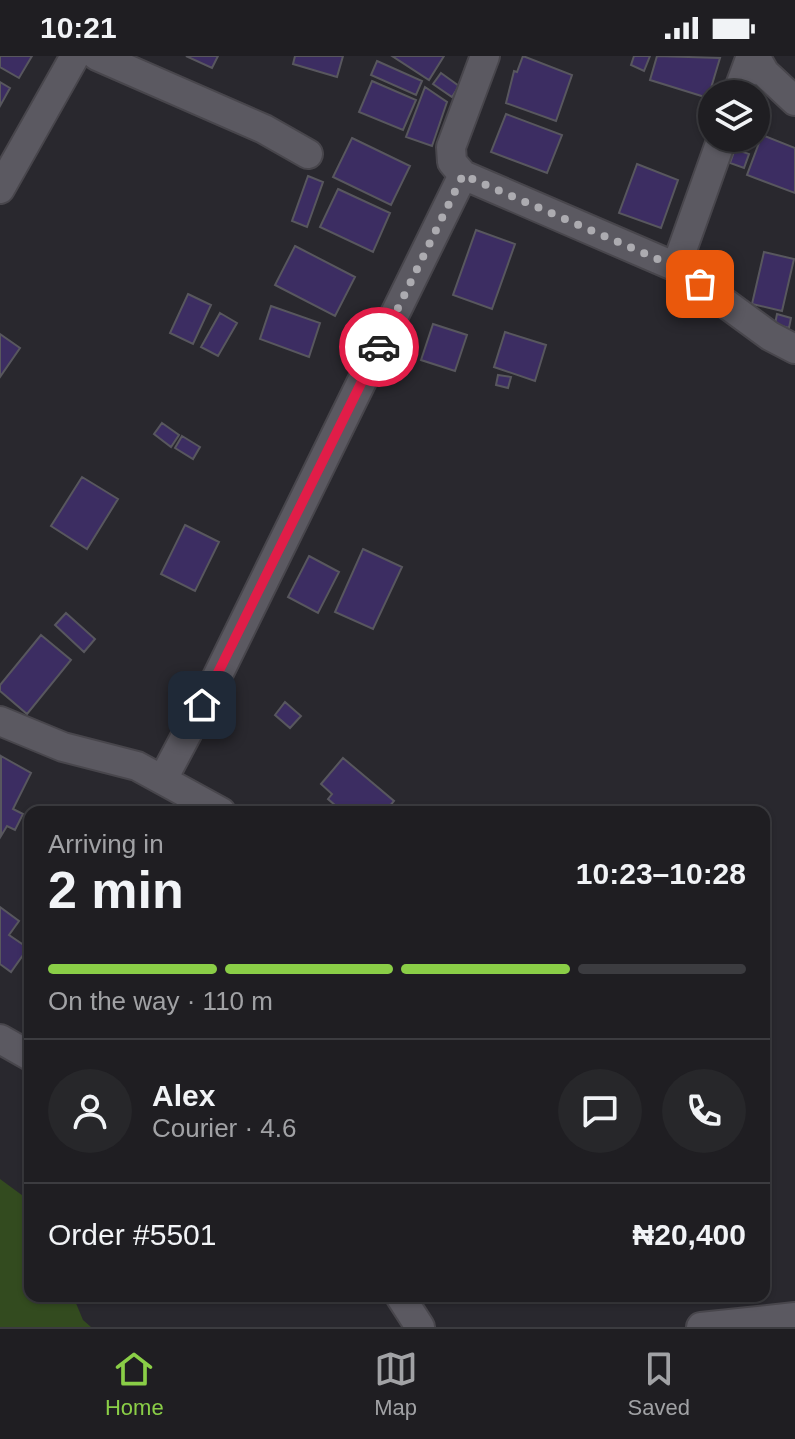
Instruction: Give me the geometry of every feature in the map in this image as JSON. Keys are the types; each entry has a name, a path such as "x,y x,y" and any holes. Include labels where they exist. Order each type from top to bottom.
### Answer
{"street":[{"path":"0,189 75,56"},
{"path":"97,56 264,129 308,154"},
{"path":"485,56 451,147 452,162 463,175 676,267 770,336 795,349"},
{"path":"743,80 753,56"},
{"path":"753,56 765,73 795,101"},
{"path":"676,267 717,152"},
{"path":"163,779 215,681 463,175"},
{"path":"0,721 63,747 137,766 210,806"},
{"path":"0,1039 24,1053"},
{"path":"404,1302 420,1327"},
{"path":"701,1327 795,1317"}],"green space":[{"path":"0,1179 24,1197 24,1302 76,1302 83,1320 91,1327 0,1327"}],"building":[{"path":"0,56 32,56 19,78 0,67"},
{"path":"186,56 218,56 212,68"},
{"path":"295,56 343,56 337,77 293,64"},
{"path":"392,56 444,56 429,80"},
{"path":"523,56 572,75 556,121 506,103 514,71 517,72"},
{"path":"634,56 650,56 644,71 631,65"},
{"path":"657,56 720,58 713,80 698,80 698,95 650,80"},
{"path":"377,61 422,81 416,95 371,75"},
{"path":"441,73 459,86 452,97 433,84"},
{"path":"372,81 416,100 403,130 359,112"},
{"path":"0,82 10,88 0,106"},
{"path":"425,87 447,102 432,146 406,137"},
{"path":"506,114 562,135 547,173 491,152"},
{"path":"352,138 410,166 391,205 333,177"},
{"path":"770,138 795,148 795,193 747,175 756,152 770,152"},
{"path":"734,152 749,154 744,168 730,163"},
{"path":"637,164 678,180 661,228 619,213"},
{"path":"308,176 323,182 307,227 292,221"},
{"path":"338,189 390,213 373,252 320,227"},
{"path":"476,230 515,244 492,309 453,295"},
{"path":"295,246 355,277 335,316 275,285"},
{"path":"764,252 794,259 782,311 752,304"},
{"path":"188,294 211,305 193,344 170,333"},
{"path":"271,306 320,323 309,357 260,339"},
{"path":"220,313 237,323 218,356 201,347"},
{"path":"777,314 791,318 789,328 775,324"},
{"path":"433,324 467,335 455,371 421,360"},
{"path":"505,332 546,345 535,381 494,367"},
{"path":"0,334 20,348 0,377"},
{"path":"498,375 511,377 508,388 496,385"},
{"path":"162,423 179,435 171,447 154,434"},
{"path":"182,436 200,447 193,459 175,448"},
{"path":"82,477 118,499 87,549 51,526"},
{"path":"185,525 219,542 195,591 161,574"},
{"path":"363,549 402,567 373,629 335,612"},
{"path":"309,556 339,572 318,613 288,597"},
{"path":"66,613 95,639 84,652 55,625"},
{"path":"41,635 71,660 27,714 0,691 0,685"},
{"path":"285,702 301,716 290,728 275,715"},
{"path":"1,756 31,773 13,809 23,814 15,830 7,826 1,836"},
{"path":"343,758 394,801 390,806 336,806 328,799 332,794 321,784"},
{"path":"0,907 19,921 9,935 24,945 24,954 11,972 0,964"}],"way so far":[{"path":"379,347 463,175 676,267 700,284"}],"route":[{"path":"202,705 379,347"}]}
